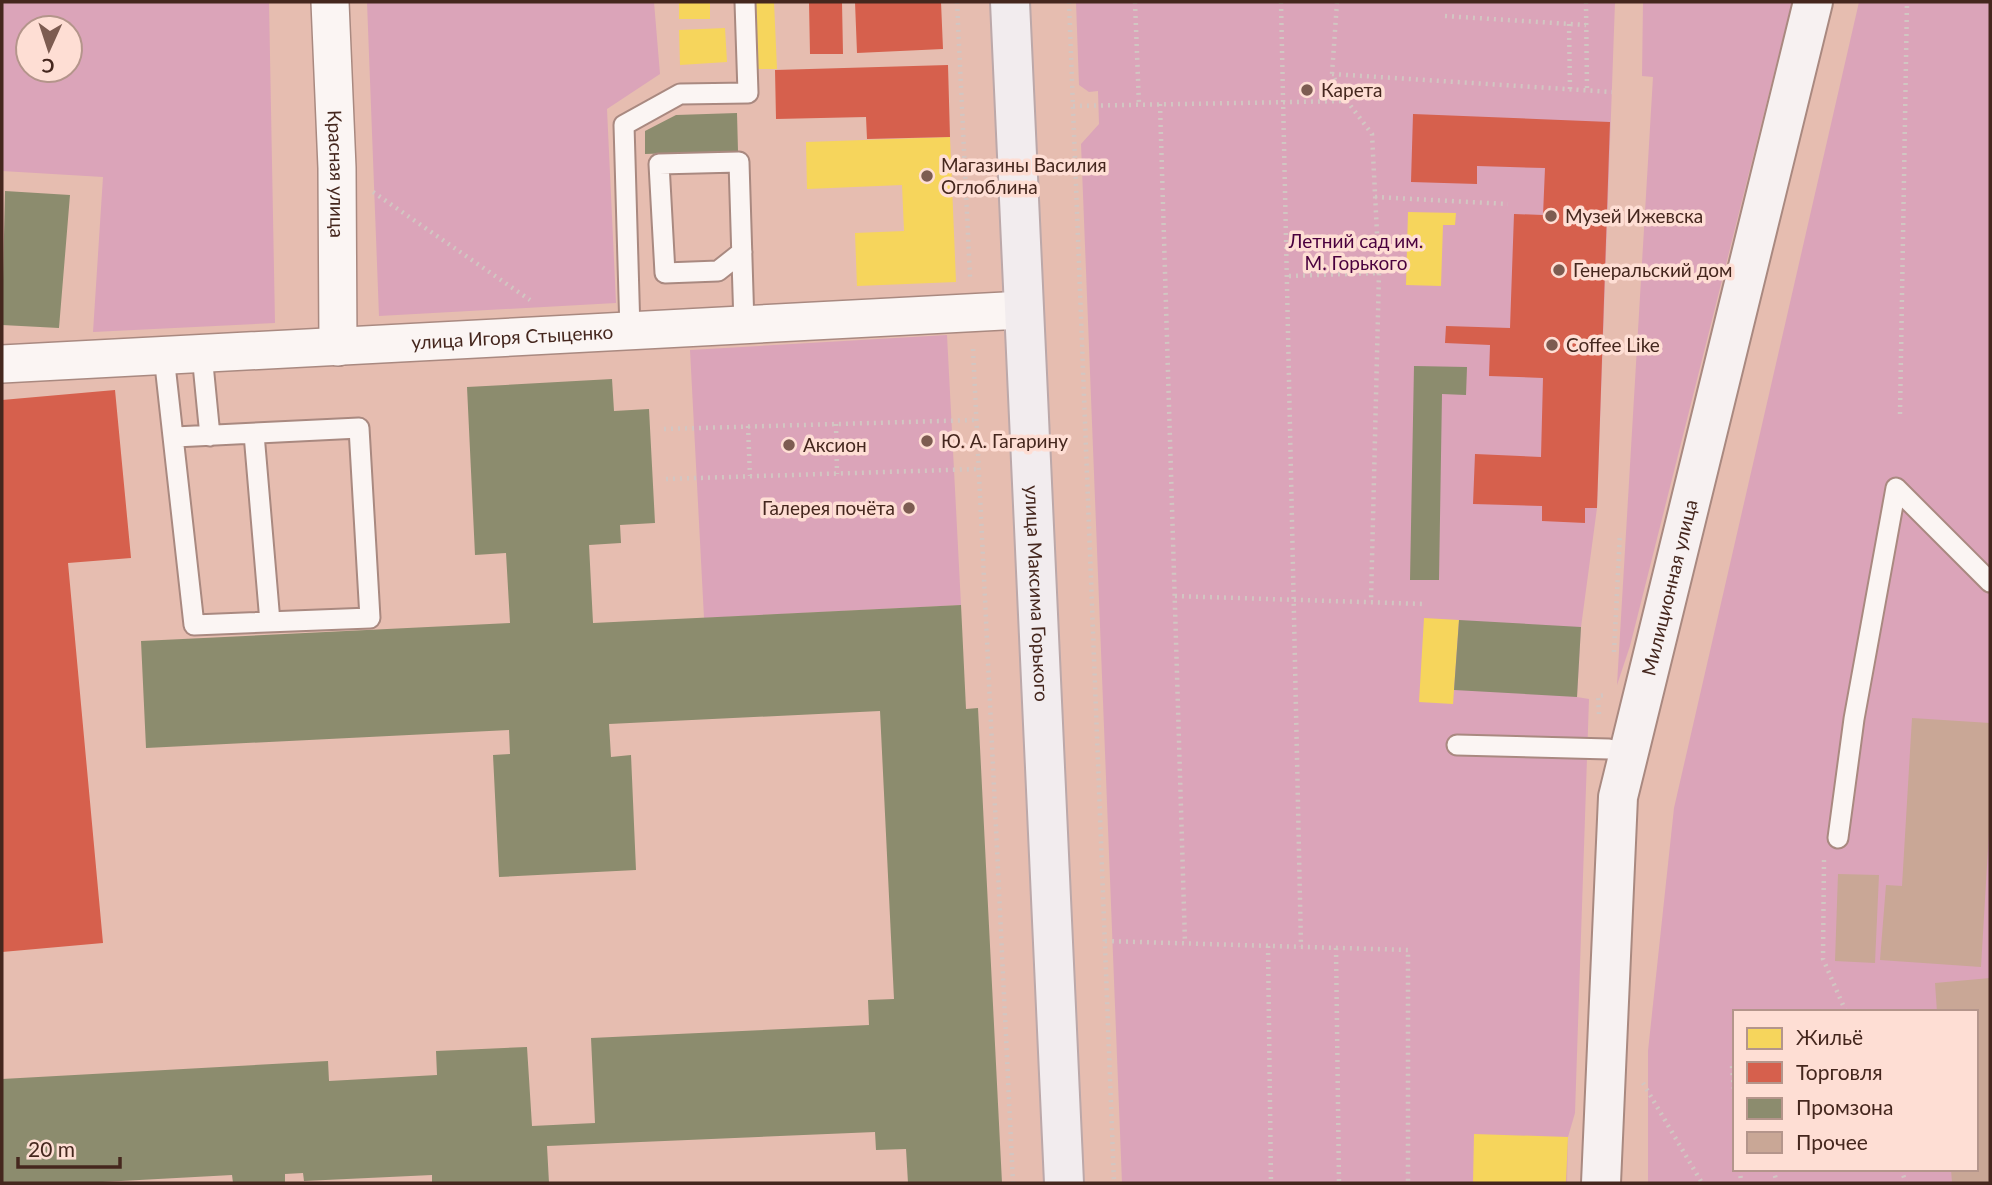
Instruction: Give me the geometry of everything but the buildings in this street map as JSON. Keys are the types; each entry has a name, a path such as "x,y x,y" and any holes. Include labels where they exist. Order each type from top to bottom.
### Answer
{"main road":[{"name":"улица Максима Горького","path":"1010,2 1064,1183"}],"street":[{"name":"Красная улица","path":"330,2 337,168 338,347"},
{"name":"Милиционная улица","path":"1601,1183 1618,797 1813,2"},
{"name":"улица Игоря Стыценко","path":"2,364 1024,310"}],"lane":[{"path":"630,331 624,125 680,94 748,93 745,2"},
{"path":"741,252 718,271 665,273 659,164 738,162 744,325"},
{"path":"202,354 210,436"},
{"path":"164,356 194,625 370,618 359,428 175,437"},
{"path":"254,433 270,622"},
{"path":"1838,838 1854,719 1896,488 1990,582"},
{"path":"1457,745 1609,749"}],"path":[{"path":"957,2 1013,1183"},
{"path":"1069,2 1115,1183"},
{"path":"1135,2 1139,105"},
{"path":"1281,2 1289,276 1301,947"},
{"path":"1337,2 1332,74 1347,102 1373,134 1379,273 1371,601"},
{"path":"1586,2 1587,90"},
{"path":"1900,414 1907,2"},
{"path":"1445,16 1586,25"},
{"path":"1569,24 1570,89"},
{"path":"1332,74 1612,92"},
{"path":"1073,106 1347,102"},
{"path":"1160,104 1185,943"},
{"path":"337,168 533,302"},
{"path":"1375,197 1508,204"},
{"path":"1289,276 1379,273"},
{"path":"664,429 976,420"},
{"path":"836,424 837,474"},
{"path":"748,426 750,476"},
{"path":"666,479 979,469"},
{"path":"1175,596 1425,604"},
{"path":"1838,838 1824,856 1823,959 1845,1010"},
{"path":"1105,941 1408,950 1408,1183"},
{"path":"1268,946 1271,1183"},
{"path":"1336,948 1339,1183"},
{"path":"1640,1078 1702,1183"}],"green space":[{"path":"2,2 269,2 275,323 93,332 103,177 2,171"},
{"path":"367,2 654,2 660,74 607,109 616,303 379,316"},
{"name":"Летний сад им. М. Горького","path":"1076,2 1615,2 1597,508 1581,627 1577,697 1589,699 1575,1113 1568,1137 1567,1183 1122,1183 1081,144 1099,124 1098,91 1089,92 1079,85"},
{"path":"1643,2 1792,2 1630,646 1617,685 1653,77 1642,76"},
{"path":"1859,2 1990,2 1990,1183 1648,1183 1648,1051 1674,808"},
{"path":"947,335 961,605 704,618 690,350"}],"place":[{"name":"Карета","path":"1307,90"},
{"name":"Магазины Василия Оглоблина","path":"927,176"},
{"name":"Музей Ижевска","path":"1551,216"},
{"name":"Генеральский дом","path":"1559,270"},
{"name":"Coffee Like","path":"1552,345"},
{"name":"Ю. А. Гагарину","path":"927,441"},
{"name":"Аксион","path":"789,445"},
{"name":"Галерея почёта","path":"909,508"}]}
